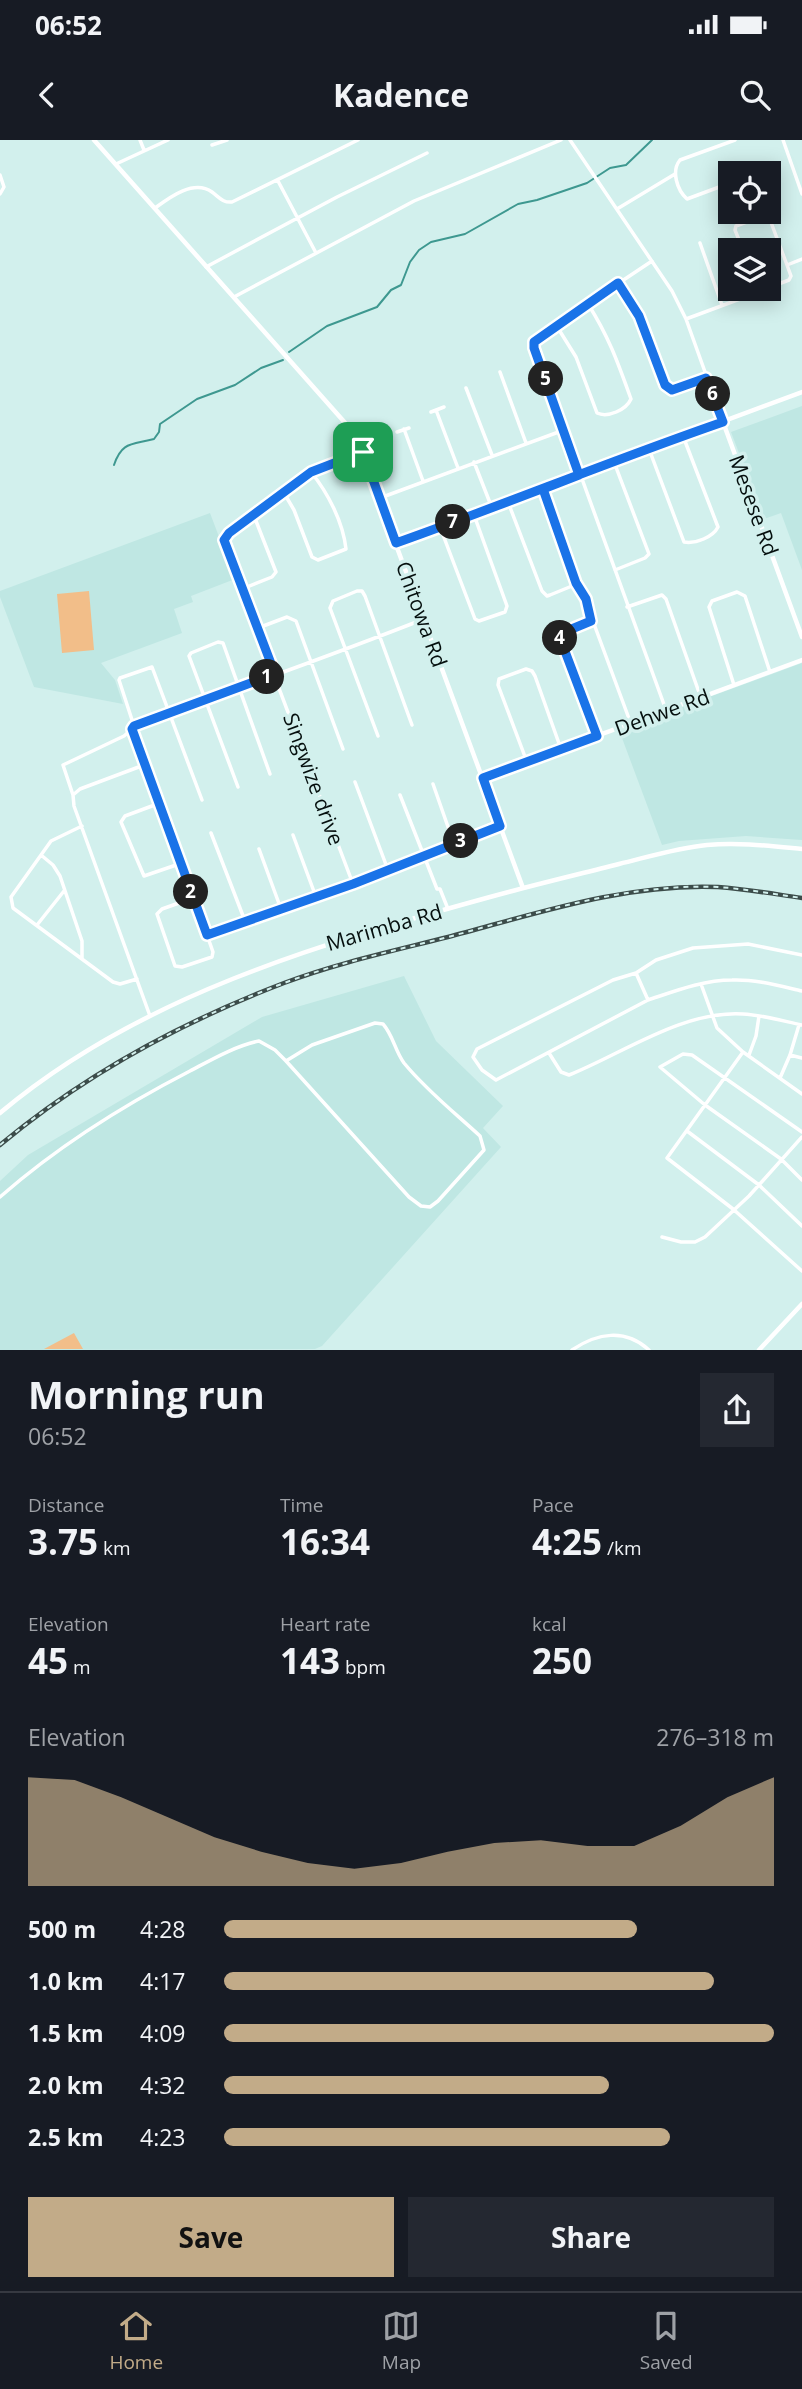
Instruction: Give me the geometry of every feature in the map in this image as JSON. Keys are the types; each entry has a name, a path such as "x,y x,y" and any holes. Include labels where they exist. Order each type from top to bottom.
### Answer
{"street":[{"name":"Chitowa Rd","path":"94,140 353,429 523,888"},
{"path":"140,140 144,150"},
{"path":"116,164 168,140"},
{"path":"212,145 227,140"},
{"path":"155,208 170,197 191,188 206,189 229,203 358,140"},
{"path":"234,297 414,201 561,140"},
{"name":"Mesese Rd","path":"570,140 672,291 686,319 802,637"},
{"path":"718,188 690,198 682,195 675,167 680,160 735,140"},
{"path":"783,140 802,194"},
{"path":"206,267 427,153"},
{"path":"617,209 675,174"},
{"path":"796,177 802,174"},
{"path":"0,175 4,187 0,194"},
{"path":"278,181 316,254"},
{"path":"738,238 736,226 766,215 769,216 778,238"},
{"path":"700,243 722,305"},
{"path":"781,247 791,275 789,280 781,283"},
{"path":"788,265 802,259"},
{"path":"652,261 587,303 533,344 666,710"},
{"path":"618,283 639,316 668,388 673,390 706,378"},
{"path":"686,319 732,301"},
{"path":"556,325 576,357 597,413 606,415 626,407 631,399 619,364 605,331 587,303"},
{"path":"500,372 526,443"},
{"path":"466,388 492,455"},
{"path":"396,543 802,392"},
{"path":"444,407 433,411 458,468"},
{"path":"397,432 406,428 423,481"},
{"path":"380,498 564,430"},
{"path":"649,449 684,542 690,543 710,536 718,527 683,436"},
{"path":"242,589 272,577 276,572 254,515 311,472 363,452"},
{"path":"474,462 492,508"},
{"path":"614,462 649,554 615,570"},
{"path":"284,493 294,510 312,557 318,560 346,549 339,523 325,492 311,472"},
{"path":"543,489 576,583 586,599 591,621 596,627 631,723"},
{"path":"508,502 544,594 550,596 576,583"},
{"name":"Singwize drive","path":"254,515 226,537 224,543 353,884"},
{"path":"440,527 475,620 505,612 507,606 474,515"},
{"path":"378,736 330,608 330,603 337,598 357,591 363,592 412,725"},
{"path":"734,685 709,611 712,601 737,592 744,594 770,672"},
{"path":"627,607 662,595 666,599 701,698"},
{"path":"258,628 287,617 293,618 343,749"},
{"path":"150,1017 74,806 63,765 124,736 133,727 424,619"},
{"path":"591,621 562,633 560,638 597,736"},
{"path":"238,787 189,656 218,642 223,643 270,774"},
{"name":"Dehwe Rd","path":"483,778 802,660"},
{"path":"193,898 162,909 157,914 175,965 182,967 212,957 213,952 144,765 120,678 152,667 202,800"},
{"path":"527,762 498,685 499,680 526,669 531,670 535,676 561,749"},
{"path":"73,795 80,789 144,765"},
{"path":"355,782 387,870"},
{"path":"433,784 454,844"},
{"path":"400,795 422,856 448,909"},
{"path":"160,803 125,816 121,822 144,876 182,863"},
{"path":"82,826 55,838 10,899 13,908 117,984 137,979"},
{"path":"207,935 353,884 500,826"},
{"path":"211,833 245,921"},
{"path":"293,835 316,897"},
{"name":"Marimba Rd","path":"0,1113 65,1064 150,1017 270,964 351,936 523,888 669,852 707,845 762,845 802,849"},
{"path":"259,849 281,909"},
{"path":"41,855 57,870 82,941 82,959"},
{"path":"37,925 64,891"},
{"path":"802,955 752,944 700,947 656,960 636,973 613,980 477,1049 473,1057 482,1070 494,1080 648,1000 701,984 741,980 802,991"},
{"path":"636,973 648,1000"},
{"path":"701,984 717,1028 743,1052 802,1094"},
{"path":"548,1052 561,1072 569,1075 648,1036 711,1017 740,1014 759,1016 800,1025 780,1078"},
{"path":"749,1055 759,1016"},
{"path":"0,1197 71,1141 167,1083 210,1060 259,1041 275,1050 286,1061 421,1206 433,1206 484,1150 480,1136 412,1073 401,1059 383,1024 375,1023 312,1045 286,1061"},
{"path":"743,1052 667,1158 733,1209 802,1272"},
{"path":"662,1237 695,1242 705,1237 759,1185 781,1159 802,1135 725,1078 689,1054 683,1054 660,1066 662,1070 705,1105 781,1159 802,1180"},
{"path":"790,1055 802,1058"},
{"path":"687,1131 759,1185 802,1226"},
{"path":"759,1349 802,1304"},
{"path":"572,1349 596,1337 607,1335 635,1339 649,1349"}],"shaded area":[{"path":"802,406 802,570 781,513 764,519 731,432"},
{"path":"210,513 235,579 191,596 193,602 174,609 182,633 101,663 115,680 123,704 34,687 0,591"},
{"path":"89,591 94,650 62,653 57,594"},
{"path":"802,663 802,840 746,836 679,841 662,845 619,730"},
{"path":"404,976 436,1041 503,1106 483,1128 501,1147 322,1346 315,1349 0,1350 0,1181 28,1155 262,1017"},
{"path":"74,1333 83,1349 44,1349"}],"waterway":[{"path":"289,352 327,326 377,307 391,290 401,285 410,262 419,250 431,242 465,234 518,204 587,183 610,168 626,165 652,140"},
{"path":"114,465 124,448 154,439 160,424 197,399 235,385 261,368 283,360"}],"railway":[{"path":"0,1145 65,1096 135,1052 246,998 324,969 547,910 615,895 684,887 718,887 802,898"}],"route":[{"path":"363,452 311,472 229,533 224,540 275,674 132,729 207,935 353,884 500,826 483,778 597,736 560,638 562,633 591,621 586,599 576,583 543,489 579,475 534,342 618,283 639,316 665,385 672,390 706,378 723,422 683,436 579,475 440,527 396,543 363,452"}]}
